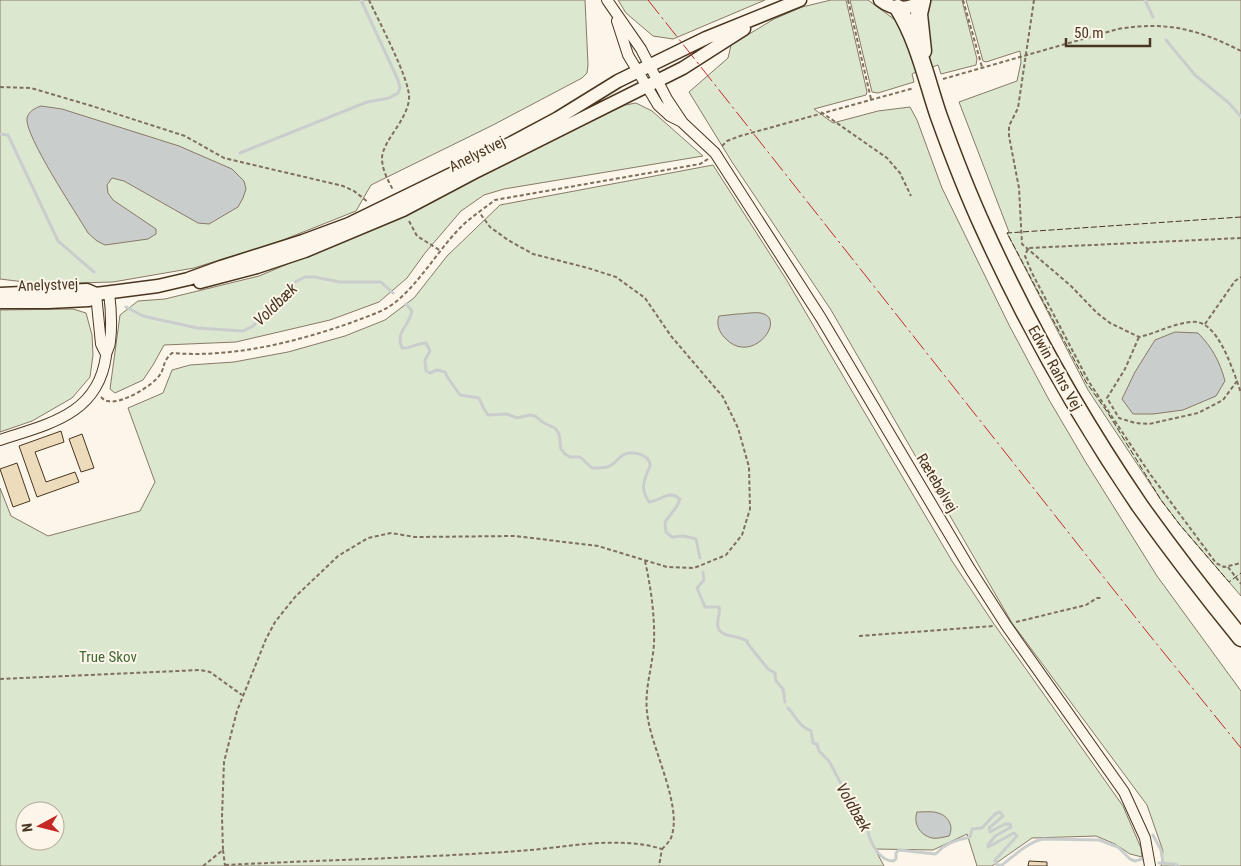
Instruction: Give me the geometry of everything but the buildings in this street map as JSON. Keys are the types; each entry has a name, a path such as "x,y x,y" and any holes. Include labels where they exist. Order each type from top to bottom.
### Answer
{"highway":[{"path":"922,1 919,14 925,68"},
{"path":"898,8 925,68"},
{"name":"Edwin Rahrs Vej","path":"925,68 938,112 974,207 1047,356 1076,407 1141,506 1241,638"}],"street":[{"name":"Rætebølvej","path":"607,0 615,13 628,56 643,68 652,84 658,105 670,116 683,123 715,153 821,318 970,569 1006,625 1124,792 1145,838 1150,866"},
{"name":"Anelystvej","path":"188,279 196,283 257,267 344,236 524,137 643,68 706,38 800,0"},
{"path":"880,0 889,6 898,8 906,8 922,1"},
{"name":"Anelystvej","path":"0,302 89,300 96,294 158,286 188,279 303,241 376,211 400,206 474,173 652,84 706,54 764,15"},
{"name":"Anelystvej","path":"0,294 88,290 96,294"},
{"path":"0,440 52,423 68,415 92,392 102,375 110,344 109,292"},
{"path":"96,294 101,344 106,354"}],"path":[{"path":"369,0 404,76 410,98 402,120 383,154 384,172 417,236 441,251"},
{"path":"848,0 871,99"},
{"path":"963,0 982,67"},
{"path":"1034,0 1018,108 1009,126 1009,136 1019,188 1022,244 1071,286 1097,313 1139,337 1193,321 1205,325 1216,337 1225,353 1241,393"},
{"path":"944,79 1118,29 1154,25 1201,33 1216,38 1241,51"},
{"path":"0,87 30,88 185,136 224,158 343,186 354,190 376,211"},
{"path":"92,392 108,402 138,393 153,384 161,374 164,360 172,353 215,354 247,350 340,326 376,314 395,302 413,286 457,232 495,200 700,164 727,141 740,136 821,112 914,88"},
{"path":"821,112 887,158 900,173 911,196"},
{"path":"479,212 490,227 508,240 534,254 616,277 645,298 671,336 724,397 738,428 749,467 750,509 742,535 726,555 694,568 667,567 598,546 515,536 415,537 391,533 368,538 338,556 295,597 275,622 242,695 229,737 224,762 222,817 225,865 518,851 596,844 645,844 662,850"},
{"path":"1028,248 1241,238"},
{"path":"1028,248 1025,256 1026,262 1089,382 1150,474 1216,564 1228,567 1241,563"},
{"path":"1205,325 1235,281 1241,277"},
{"path":"1139,337 1125,369 1107,398 1119,418 1135,423 1149,424 1198,413 1222,400 1237,380"},
{"path":"645,561 651,586 654,620 654,645 646,698 648,719 668,791 673,818 671,839 662,850 658,866"},
{"path":"1228,567 1241,584"},
{"path":"859,636 1006,625 1086,605 1097,598 1102,598"},
{"path":"0,679 200,670 210,672 242,695"},
{"path":"203,866 223,850"}],"green space":[{"path":"0,0 585,0 588,65 587,73 582,78 493,125 371,185 356,211 283,240 194,268 113,282 41,284 0,279"},
{"path":"618,0 765,0 673,39 653,36 626,13"},
{"path":"831,0 846,0 867,92 866,95 814,109 833,123 878,111 910,107 917,120 942,188 1009,325 1048,398 1157,576 1241,691 1241,866 1161,866 1163,851 1147,805 1012,623 831,310 732,162 689,92 728,58 731,45 774,19 802,7"},
{"path":"850,0 868,0 902,25 918,71 912,74 914,82 878,93 872,92"},
{"path":"932,0 962,0 977,59 976,65 941,74 938,65 932,67 926,42 925,15"},
{"path":"966,0 1241,0 1241,596 1161,500 1088,390 1007,233 1009,232 959,102 1017,81 1021,62 1020,51 986,62 983,61"},
{"path":"636,103 652,111 703,156 504,189 484,195 461,211 425,253 407,278 379,302 330,320 236,342 164,345 143,380 115,393 110,389 120,315 138,301 165,299 259,276 409,213 475,177 625,105"},
{"name":"True Skov","path":"713,165 786,279 952,561 994,624 1123,806 1141,848 1142,857 1130,854 1115,844 1096,836 1032,838 992,866 977,866 967,834 933,850 875,849 884,866 0,866 0,488 11,516 48,536 140,511 155,482 128,408 163,393 172,370 190,365 234,362 288,352 345,336 385,320 414,298 447,256 500,205"},
{"path":"73,309 86,313 92,335 93,355 90,377 72,398 32,421 0,432 0,310"}],"shaded area":[{"path":"41,106 62,109 179,146 232,169 244,181 246,189 243,198 238,207 209,224 198,223 124,181 112,178 107,185 108,193 113,200 156,229 156,234 148,239 105,245 88,233 52,175 28,127 27,118 29,113"},
{"path":"764,314 769,318 768,332 762,340 754,345 745,347 735,345 723,336 719,328 719,316"},
{"path":"1175,332 1198,333 1215,355 1225,381 1216,396 1183,410 1153,414 1133,414 1122,399 1135,372 1155,340"},
{"path":"917,812 936,812 942,814 950,822 949,836 934,838 928,837 921,832 916,821"}],"waterway":[{"path":"240,153 367,102 389,98 398,93 400,88 398,80 361,0"},
{"path":"1145,0 1153,17"},
{"path":"1166,40 1195,75 1230,104 1241,117"},
{"name":"Voldbæk","path":"0,134 8,135 58,241 94,272"},
{"name":"Voldbæk","path":"126,307 143,316 197,328 243,331 253,326 295,282 305,277 340,282 381,282 393,293"},
{"name":"Voldbæk","path":"406,304 412,311 401,333 400,342 402,348 426,343 430,351 425,360 426,371 430,373 437,370 445,372 460,395 479,398 488,415 507,414 517,418 530,415 535,416 555,428 559,434 561,449 565,454 570,457 580,457 592,468 610,466 621,457 630,453 644,456 650,466 644,481 644,491 649,502 669,495 680,499 665,522 666,532 672,537 684,536 696,539 700,558"},
{"name":"Voldbæk","path":"703,572 704,580 697,588 705,607 719,607 718,627 720,631 726,635 747,641 768,669 775,673 776,681 783,689 785,702"},
{"name":"Voldbæk","path":"788,708 801,724 811,731 813,743 817,744 819,751 829,761 847,795 854,800 860,821 868,826 869,836 875,849 885,859 893,861 896,859 896,853 899,850 935,854 951,843 970,837 972,829 982,828 995,814 1000,812 1003,816 989,828 990,832 1005,824 1010,824 1011,827 995,836 988,847 1014,833 1017,836 995,860 997,865 1002,865 1027,846 1043,839 1099,840 1118,847 1130,859 1135,861 1142,859"},
{"path":"1153,835 1161,850 1163,863"},
{"name":"Voldbæk","path":"1159,863 1179,866"}],"fence":[{"path":"1241,217 1007,233 1086,382 1108,413 1161,500 1229,582 1241,573"}],"power":[{"path":"648,0 1147,632 1241,748"}]}
